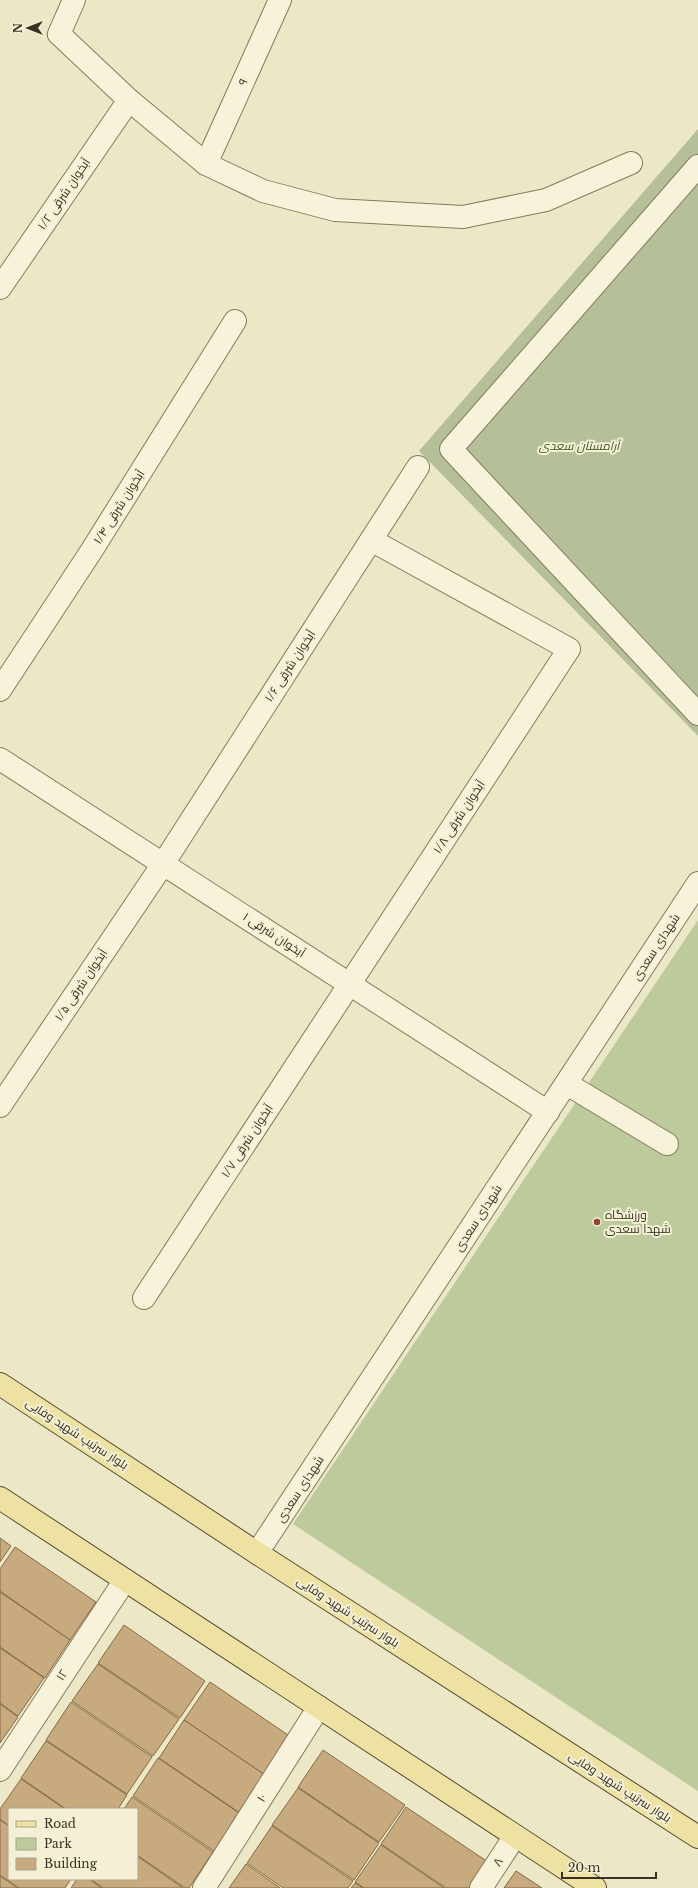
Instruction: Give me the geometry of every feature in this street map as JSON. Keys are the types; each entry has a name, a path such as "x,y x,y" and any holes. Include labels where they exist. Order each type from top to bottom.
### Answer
{"main road":[{"name":"بلوار سرتیپ شهید وفایی","path":"0,1384 257,1553 698,1837"},
{"path":"0,1498 595,1888"}],"street":[{"path":"74,0 59,34 129,100 206,164 263,191 335,210 463,217 546,200 631,163"},
{"name":"۹","path":"206,164 280,0"},
{"name":"آبخوان شرقی ۱/۲","path":"0,288 129,100"},
{"path":"698,166 451,449 698,714"},
{"name":"آبخوان شرقی ۱/۴","path":"0,690 92,550 235,321"},
{"name":"آبخوان شرقی ۱/۶","path":"163,864 418,467"},
{"name":"آبخوان شرقی ۱/۸","path":"350,984 569,649 371,540"},
{"name":"آبخوان شرقی ۱","path":"0,759 548,1112"},
{"name":"آبخوان شرقی ۱/۵","path":"0,1106 163,864"},
{"name":"شهدای سعدی","path":"257,1553 698,883"},
{"name":"آبخوان شرقی ۱/۷","path":"144,1298 350,984"},
{"path":"567,1084 667,1144"},
{"name":"۱۲","path":"0,1770 125,1580"},
{"name":"۱۰","path":"204,1888 319,1708"},
{"name":"۸","path":"481,1888 515,1836"}],"green space":[{"name":"آرامستان سعدی","path":"698,129 698,736 419,451"},
{"name":"ورزشگاه شهدا سعدی","path":"698,920 698,1791 293,1524"}],"building":[{"path":"0,1538 11,1546 0,1562"},
{"path":"15,1547 96,1602 70,1640 0,1591 0,1569"},
{"path":"0,1592 70,1640 45,1678 0,1647"},
{"path":"124,1625 205,1681 180,1718 98,1663"},
{"path":"0,1648 44,1678 18,1716 0,1703"},
{"path":"98,1664 179,1719 153,1756 72,1701"},
{"path":"210,1682 291,1737 265,1775 184,1720"},
{"path":"71,1702 152,1757 127,1794 46,1740"},
{"path":"0,1704 18,1717 0,1743"},
{"path":"184,1720 265,1775 240,1813 159,1758"},
{"path":"46,1741 127,1795 119,1808 65,1808 21,1778"},
{"path":"323,1750 405,1805 379,1842 298,1787"},
{"path":"158,1758 239,1813 214,1851 133,1796"},
{"path":"21,1779 64,1808 8,1808 8,1825 0,1819 0,1809"},
{"path":"298,1788 379,1843 354,1880 272,1825"},
{"path":"132,1797 213,1852 189,1888 185,1888 138,1856 138,1808 125,1808"},
{"path":"406,1807 488,1862 470,1888 446,1888 381,1844"},
{"path":"0,1820 8,1825 8,1880 70,1880 65,1888 19,1888 0,1875"},
{"path":"272,1826 353,1881 348,1888 283,1888 247,1863"},
{"path":"381,1845 444,1888 364,1888 355,1882"},
{"path":"138,1857 183,1888 103,1888 91,1880 138,1880"},
{"path":"246,1864 280,1888 229,1888"},
{"path":"516,1871 542,1888 504,1888"},
{"path":"0,1876 18,1888 0,1888"},
{"path":"76,1880 90,1880 102,1888 71,1888"},
{"path":"355,1883 363,1888 351,1888"}],"place":[{"name":"ورزشگاه شهدا سعدی","path":"597,1222"}]}
